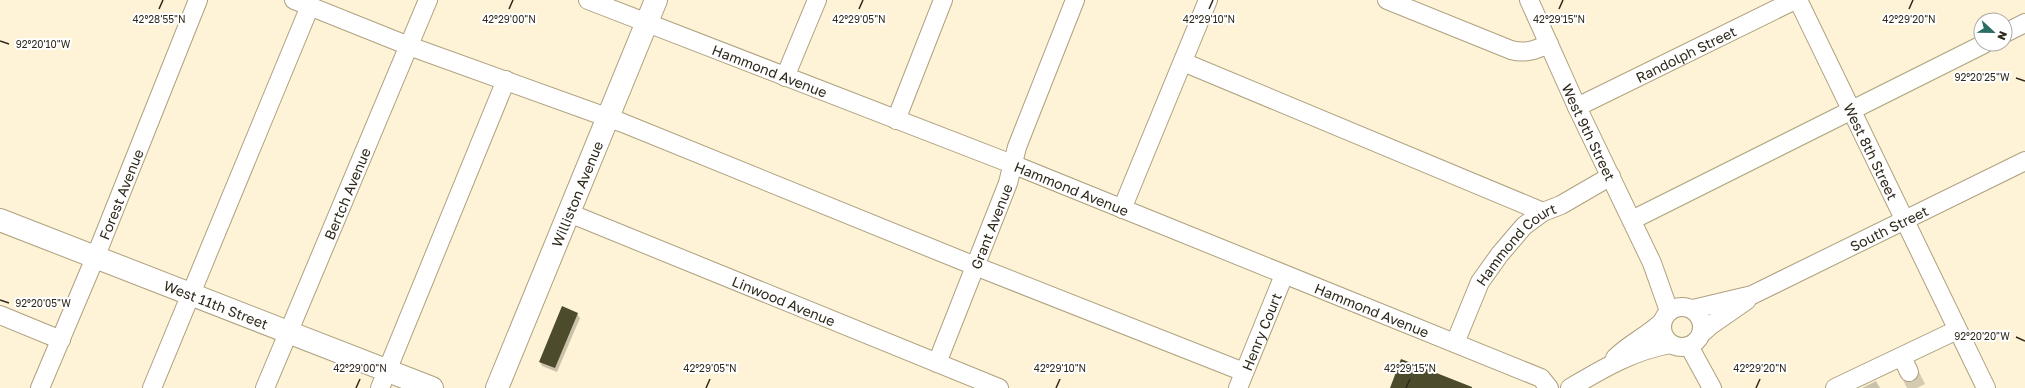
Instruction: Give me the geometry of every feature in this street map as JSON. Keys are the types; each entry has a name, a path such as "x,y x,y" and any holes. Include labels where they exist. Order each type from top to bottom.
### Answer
{"main road":[{"name":"Williston Avenue","path":"497,388 656,0"},
{"name":"West 11th Street","path":"0,220 288,333 384,379 432,388"}],"street":[{"name":"Forest Avenue","path":"40,388 96,258 198,0"},
{"name":"Bertch Avenue","path":"265,388 428,0"},
{"name":"Hammond Avenue","path":"588,0 1012,164 1540,378 1550,388"},
{"path":"785,77 817,0"},
{"path":"896,120 943,0"},
{"name":"Grant Avenue","path":"937,362 1008,183 1017,147 1075,0"},
{"path":"1122,209 1208,0"},
{"path":"1387,0 1511,50 1527,52 1549,44"},
{"name":"West 9th Street","path":"1529,0 1577,107 1652,263 1665,317"},
{"name":"Randolph Street","path":"1577,107 1797,0"},
{"name":"West 8th Street","path":"1797,0 1986,388"},
{"path":"152,388 191,295 302,3 409,46 608,117 975,266 1241,380"},
{"path":"2013,29 2025,24"},
{"path":"1632,220 1973,49"},
{"path":"1183,62 1543,212"},
{"path":"384,379 506,80"},
{"name":"South Street","path":"1702,333 1752,295 2025,161"},
{"name":"Hammond Court","path":"1455,343 1480,282 1500,254 1524,226 1543,212 1561,205 1611,176"},
{"name":"Linwood Avenue","path":"569,213 999,388"},
{"name":"West 9th Street","path":"1652,263 1690,308"},
{"name":"Henry Court","path":"1241,380 1284,275"},
{"name":"South Street","path":"1690,308 1752,295"},
{"path":"1609,365 1624,350 1653,331 1665,317 1674,308 1690,308 1702,320 1702,333 1699,339 1689,346 1676,347 1671,344 1663,335 1665,317"},
{"path":"0,315 61,340"},
{"path":"1835,388 1906,364 1957,330"},
{"path":"1570,388 1609,365 1658,346 1671,344"},
{"path":"1689,346 1712,388"}],"building":[{"path":"562,306 578,313 555,368 539,362"},
{"path":"1401,359 1472,387 1472,388 1390,388"}],"tunnel":[{"path":"1909,372 1917,388"}]}
